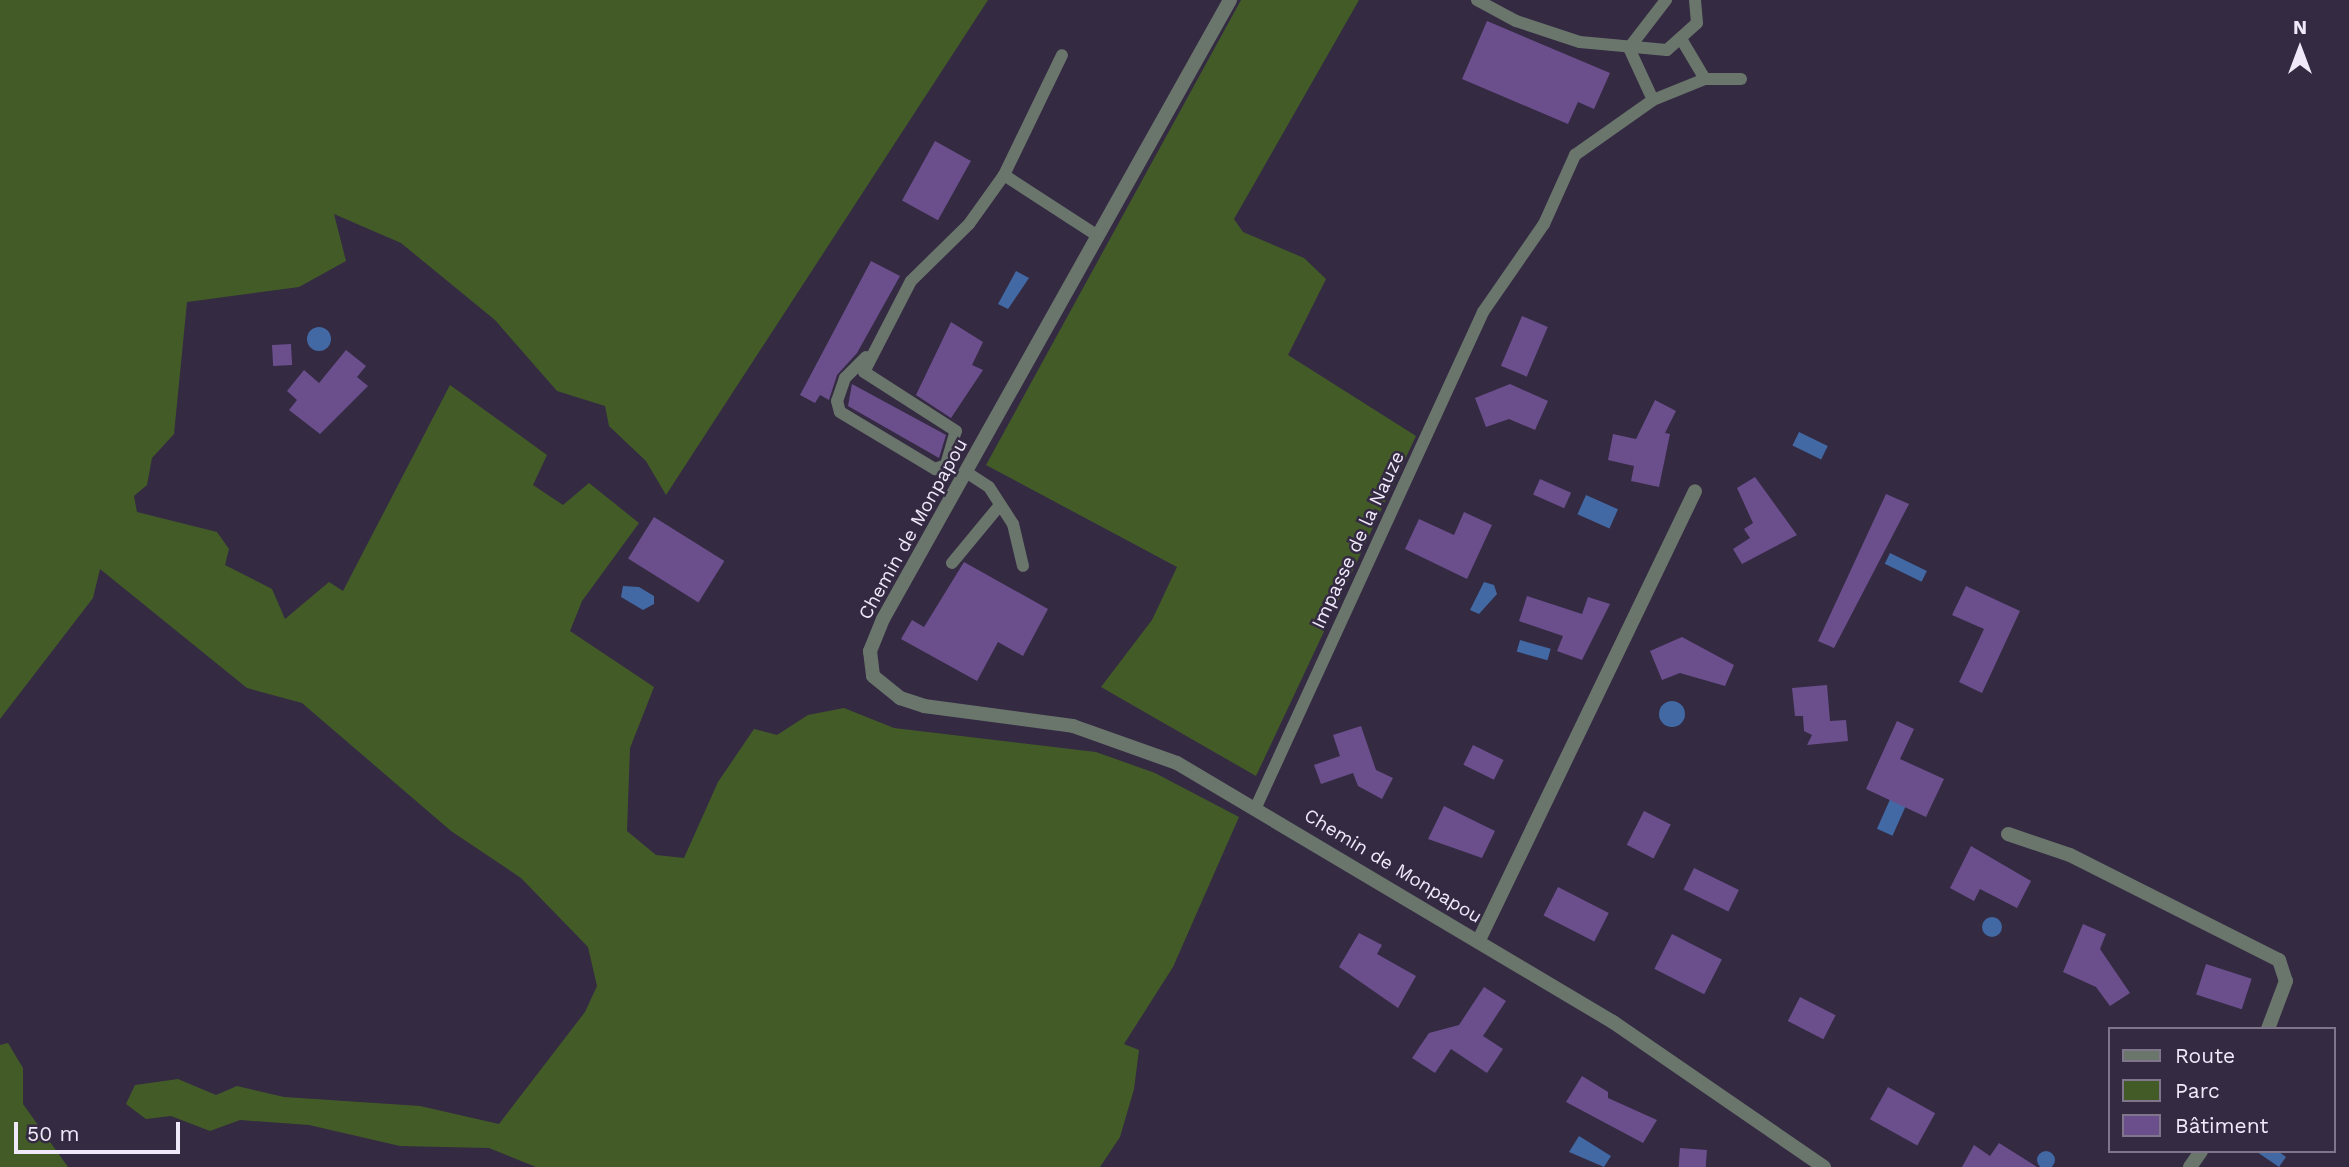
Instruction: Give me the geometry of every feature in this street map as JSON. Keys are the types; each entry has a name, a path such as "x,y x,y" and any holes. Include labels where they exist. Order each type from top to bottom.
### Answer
{"street":[{"name":"Chemin de Monpapou","path":"1230,0 883,619 870,651 873,676 900,698 924,706 1073,726 1133,744 1256,807 1613,1022 1824,1167"},
{"name":"Chemin de Monpapou","path":"1479,940 1695,491"},
{"path":"2008,834 2070,855 2279,960 2286,981 2269,1027"}],"lane":[{"path":"1477,0 1516,21 1580,42 1667,50 1683,42 1697,23 1695,0"},
{"path":"1629,48 1666,0"},
{"path":"1683,42 1705,79 1741,79"},
{"path":"1629,48 1653,100"},
{"path":"866,357 864,372 956,431 946,465 934,469 840,412 837,401 845,378 866,357 911,281 969,224 1004,175 1062,55"},
{"name":"Impasse de la Nauze","path":"1256,807 1483,312 1501,293 1544,225 1575,155 1653,100 1705,79"},
{"path":"1004,175 1098,236"},
{"path":"966,472 1000,505 1013,524 1023,566"},
{"path":"953,563 1000,505"}],"green space":[{"path":"0,0 988,0 666,495 646,461 609,426 605,406 557,391 495,320 401,243 334,214 346,261 299,287 187,302 174,434 152,458 147,485 134,496 137,512 217,532 229,549 225,565 272,589 285,619 329,582 343,591 450,385 547,455 533,485 563,505 589,483 639,523 582,601 570,631 654,687 630,748 627,831 656,855 684,858 718,782 754,729 777,735 808,715 844,708 894,728 1096,752 1155,773 1239,817 1173,967 1124,1044 1139,1050 1134,1089 1120,1137 1100,1167 536,1167 489,1148 400,1146 309,1125 240,1120 210,1131 171,1116 146,1119 126,1104 135,1085 178,1079 216,1095 237,1086 284,1097 420,1106 499,1124 585,1012 597,986 588,947 521,878 451,831 302,703 247,688 100,569 93,598 0,719"},
{"path":"1241,0 1359,0 1234,219 1243,232 1304,258 1326,279 1288,355 1416,436 1256,776 1101,687 1152,620 1177,567 986,465"},
{"path":"8,1043 23,1068 23,1104 68,1167 0,1167 0,1045"}],"water":[{"path":"1016,271 1029,278 1008,309 998,304"},
{"path":"319,327 328,330 331,339 328,348 319,351 310,348 307,339 310,330"},
{"path":"1799,432 1828,446 1821,460 1792,445"},
{"path":"1586,495 1618,509 1609,528 1577,514"},
{"path":"1890,553 1927,571 1922,582 1885,564"},
{"path":"1484,582 1494,585 1497,594 1479,614 1470,610"},
{"path":"623,586 639,587 654,596 654,604 643,610 621,597"},
{"path":"1520,640 1551,649 1547,660 1517,652"},
{"path":"1672,701 1681,705 1685,714 1681,723 1672,727 1663,723 1659,714 1663,705"},
{"path":"1892,795 1908,802 1892,836 1877,829"},
{"path":"1992,917 1999,920 2002,927 1999,934 1992,937 1985,934 1982,927 1985,920"},
{"path":"1579,1136 1611,1156 1604,1167 1569,1152"},
{"path":"2046,1151 2054,1157 2054,1163 2049,1168 2040,1166 2037,1160 2040,1154"},
{"path":"2258,1153 2281,1153 2286,1157 2279,1167"}],"building":[{"path":"1487,21 1610,73 1594,109 1578,102 1568,124 1462,79"},
{"path":"935,141 971,161 938,220 902,200"},
{"path":"871,261 900,276 857,353 837,375 829,400 820,395 815,403 800,395"},
{"path":"1522,316 1548,327 1527,377 1501,366"},
{"path":"951,322 983,342 972,365 983,370 951,418 916,395"},
{"path":"291,344 292,365 273,366 272,345"},
{"path":"346,350 366,366 357,377 368,386 320,434 289,410 297,400 287,391 304,370 319,383"},
{"path":"852,384 946,435 939,458 848,406"},
{"path":"1510,384 1548,401 1535,430 1509,419 1486,427 1475,398"},
{"path":"1655,400 1676,411 1665,433 1670,434 1659,487 1631,481 1634,466 1608,460 1613,434 1636,439"},
{"path":"1755,477 1797,535 1742,564 1733,549 1750,538 1744,529 1753,523 1737,488"},
{"path":"1540,479 1571,493 1564,508 1533,495"},
{"path":"1886,494 1909,504 1834,648 1818,641"},
{"path":"1464,512 1492,525 1467,579 1405,549 1419,519 1454,535"},
{"path":"654,517 724,561 698,603 628,559"},
{"path":"964,562 1048,609 1023,656 998,642 977,681 901,639 912,620 924,627"},
{"path":"1966,586 2020,611 1982,693 1959,682 1984,629 1952,615"},
{"path":"1527,596 1582,614 1588,597 1610,604 1582,660 1557,651 1563,636 1519,621"},
{"path":"1682,637 1734,665 1725,686 1680,673 1662,680 1650,651"},
{"path":"1827,685 1830,721 1846,720 1848,741 1807,745 1812,735 1804,731 1803,716 1795,716 1792,688"},
{"path":"1897,721 1914,729 1900,759 1944,779 1926,817 1866,789"},
{"path":"1361,726 1376,770 1393,778 1382,799 1358,786 1353,773 1321,784 1314,765 1340,756 1333,735"},
{"path":"1473,745 1504,760 1494,780 1463,765"},
{"path":"1444,806 1495,831 1482,858 1428,839"},
{"path":"1644,811 1671,825 1653,858 1627,845"},
{"path":"1971,846 2031,881 2017,908 1980,889 1974,901 1950,888"},
{"path":"1694,868 1739,890 1728,911 1683,890"},
{"path":"1558,887 1609,913 1594,941 1543,916"},
{"path":"2083,924 2106,934 2100,949 2130,993 2110,1006 2096,987 2063,972"},
{"path":"1359,933 1382,945 1377,954 1416,976 1398,1008 1339,967"},
{"path":"1672,934 1722,959 1704,994 1654,969"},
{"path":"2206,964 2252,979 2242,1009 2196,994"},
{"path":"1484,987 1506,1001 1483,1036 1503,1049 1487,1073 1451,1049 1435,1073 1412,1058 1429,1033 1459,1025"},
{"path":"1800,997 1836,1015 1823,1039 1788,1021"},
{"path":"1582,1076 1608,1092 1608,1098 1657,1120 1643,1143 1566,1102"},
{"path":"1888,1087 1935,1113 1917,1146 1870,1119"},
{"path":"1999,1143 2037,1167 1962,1167 1974,1145 1990,1156"},
{"path":"1680,1148 1707,1150 1706,1167 1679,1167"}]}
